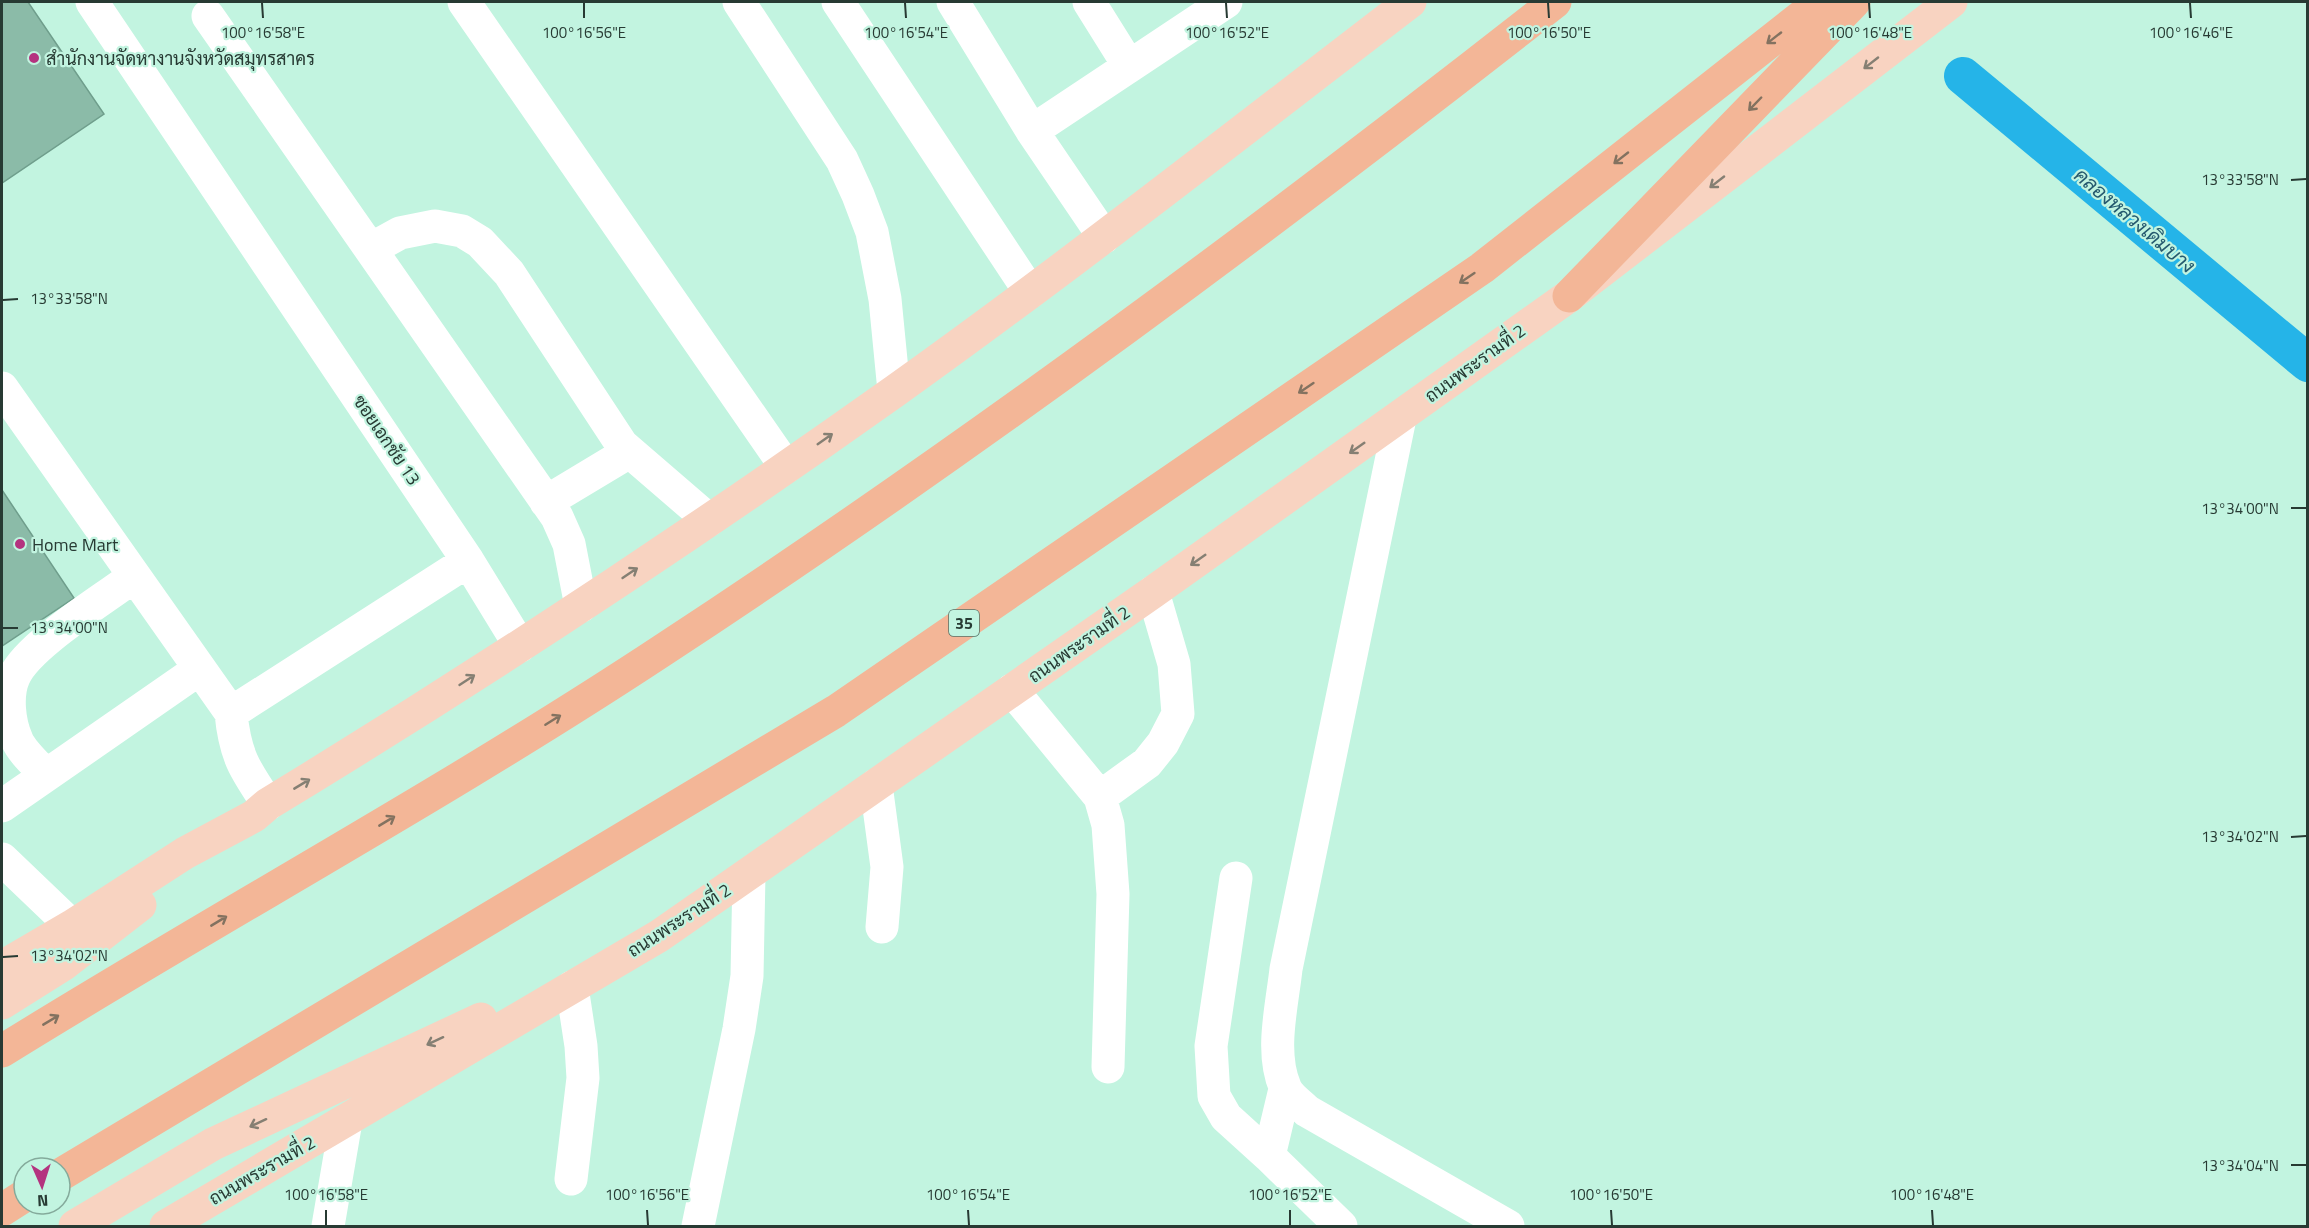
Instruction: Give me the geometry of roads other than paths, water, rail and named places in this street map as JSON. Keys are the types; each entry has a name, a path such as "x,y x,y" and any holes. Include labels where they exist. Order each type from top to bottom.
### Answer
{"highway":[{"path":"2,1050 476,768 661,652 837,534 1085,360 1352,161 1555,2"},
{"name":"35","path":"72,1168 836,711 1482,268 1820,2"},
{"path":"1569,296 1854,2"}],"main road":[{"path":"2,968 185,853 261,810 520,646 709,520 894,391 1030,292 1410,2"},
{"name":"ถนนพระรามที่ 2","path":"185,1222 346,1121 659,936 749,874 1400,418 1569,296 1951,2"},
{"path":"2,1003 64,964 261,810"},
{"path":"75,1227 213,1144 659,936"}],"street":[{"name":"ซอยเอกชัย 13","path":"92,2 468,561 520,646"},
{"path":"464,2 786,467"},
{"path":"739,2 842,160 861,204 872,232 885,299 894,391"},
{"path":"838,2 1030,292"},
{"path":"953,2 1032,130 1104,237"},
{"path":"1089,2 1128,66"},
{"path":"1032,130 1128,66 1212,5"},
{"path":"208,16 546,502 569,544 581,606"},
{"path":"370,249 400,233 435,226 462,231 480,242 509,273 593,405 629,452 709,520"},
{"path":"2,388 198,670 231,713 234,745 261,810"},
{"path":"1269,1156 1285,1089 1280,1069 1278,1039 1286,969 1400,418"},
{"path":"546,502 629,452"},
{"path":"231,713 468,561"},
{"path":"46,775 17,741 10,717 10,694 14,676 32,652 133,577"},
{"path":"1100,797 1147,763 1163,743 1178,714 1174,664 1153,592"},
{"path":"2,806 198,670"},
{"path":"1012,690 1100,797 1112,847 1113,894 1108,1067"},
{"path":"876,785 887,867 882,927"},
{"path":"2,859 72,926"},
{"path":"698,1227 744,997 749,926 749,874"},
{"path":"1236,878 1211,1046 1214,1096 1226,1117 1341,1227"},
{"path":"571,1179 583,1078 581,1046 572,987"},
{"path":"1285,1089 1306,1111 1508,1227"},
{"path":"328,1227 346,1121"}],"waterway":[{"name":"คลองหลวงเดิมบาง","path":"1963,76 2308,363"}],"place":[{"name":"สำนักงานจัดหางานจังหวัดสมุทรสาคร","path":"34,58"},
{"name":"Home Mart","path":"20,544"}]}
